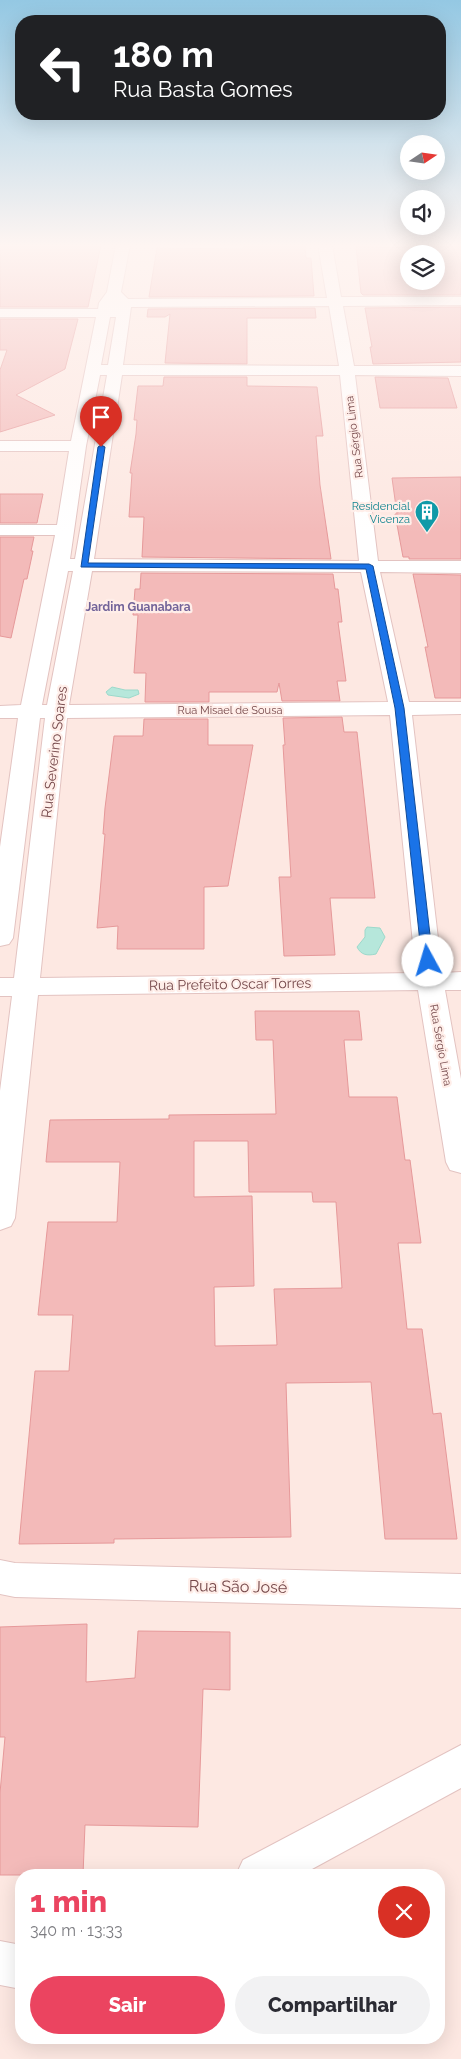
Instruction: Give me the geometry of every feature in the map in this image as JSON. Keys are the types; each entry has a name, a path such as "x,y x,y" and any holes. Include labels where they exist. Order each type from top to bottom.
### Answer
{"street":[{"name":"Rua Severino Soares","path":"0,1218 57,711 84,565 108,341"},
{"name":"Rua Sérgio Lima","path":"341,341 346,371 369,566 400,708 430,981 461,1162"},
{"name":"Rua Severino Soares","path":"1,924 30,712 60,565 78,446 104,370"},
{"path":"104,370 461,372"},
{"path":"0,446 78,446"},
{"path":"0,530 66,530"},
{"path":"60,565 461,567"},
{"name":"Rua Misael de Sousa","path":"0,712 461,708"},
{"path":"1,924 35,916"},
{"name":"Rua Prefeito Oscar Torres","path":"0,987 461,981"},
{"name":"Rua São José","path":"5,1580 461,1592"},
{"path":"269,1869 461,1766"},
{"path":"0,1963 15,1966"}],"water":[{"path":"112,687 138,690 139,694 129,698 108,695 106,692"},
{"path":"367,927 380,928 385,937 376,954 365,954 360,952 357,947 365,937"}],"building":[{"path":"0,341 72,341 65,369 16,395 55,415 0,432 0,370 7,350 0,350"},
{"path":"167,341 247,341 247,364 165,363"},
{"path":"371,341 461,341 461,362 373,364 370,347 372,347"},
{"path":"164,377 247,377 247,386 317,387 323,436 316,436 320,485 331,559 142,557 144,517 129,517 132,473 130,473 136,434 137,420 134,420 138,386 163,386"},
{"path":"375,377 448,378 457,408 380,408"},
{"path":"461,477 461,559 409,559 409,557 403,557 395,514 397,514 392,478"},
{"path":"0,494 43,494 37,523 0,523"},
{"path":"0,537 34,537 27,579 24,579 11,638 0,636"},
{"path":"141,573 333,574 335,589 338,589 342,622 338,622 346,681 337,681 340,701 282,701 279,683 277,692 209,692 209,702 145,702 146,673 134,673 138,615 133,615 135,589 140,589"},
{"path":"413,574 461,575 461,698 435,698 425,647 428,647"},
{"path":"342,717 344,732 357,732 375,898 330,898 335,955 284,956 279,877 291,877 283,718"},
{"path":"144,719 208,719 208,745 253,745 228,886 204,887 204,949 117,949 118,926 97,928 105,834 103,834 105,808 114,736 143,736"},
{"path":"255,1011 359,1011 362,1040 344,1040 349,1097 397,1097 405,1160 410,1160 421,1243 398,1243 407,1329 422,1329 433,1414 441,1413 457,1539 385,1539 371,1382 286,1383 291,1537 114,1539 114,1543 19,1544 35,1371 69,1371 73,1315 38,1315 48,1222 117,1222 120,1162 46,1162 50,1120 169,1119 169,1115 276,1114 273,1040 256,1040","holes":["194,1141 248,1141 249,1192 312,1192 313,1202 336,1202 342,1288 274,1289 277,1345 215,1346 214,1287 254,1286 252,1196 194,1197"]},
{"path":"87,1624 86,1682 135,1678 138,1631 230,1632 230,1690 203,1689 198,1827 85,1825 83,1869 15,1869 15,1875 0,1875 0,1793 5,1737 0,1737 0,1627"}],"place":[{"name":"Residencial Vicenza","path":"427,533"}],"district":[{"name":"Jardim Guanabara","path":"138,607"}],"route":[{"path":"101,447 84,565 369,566 400,708 428,961"}]}
